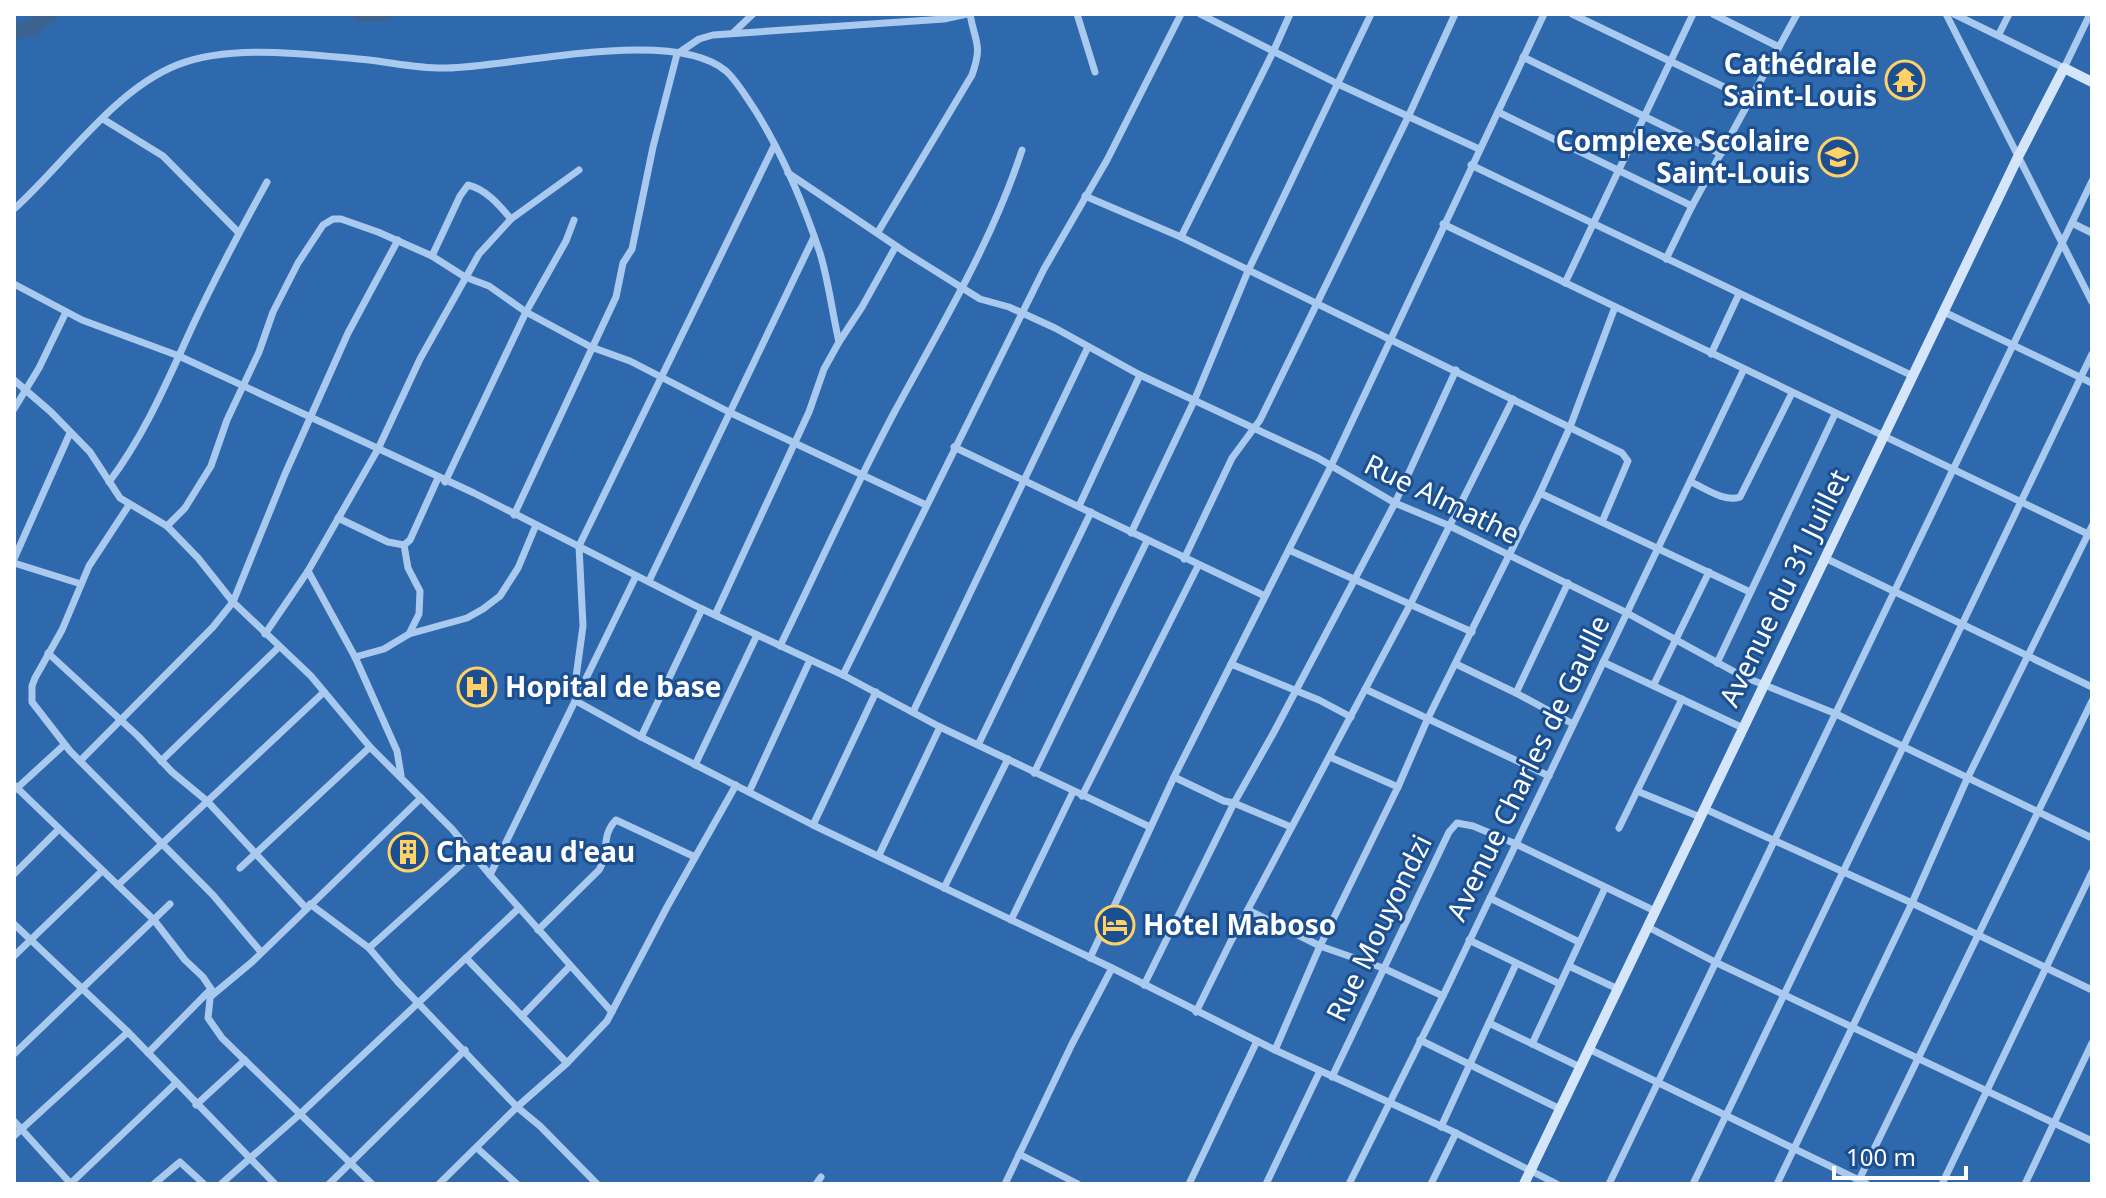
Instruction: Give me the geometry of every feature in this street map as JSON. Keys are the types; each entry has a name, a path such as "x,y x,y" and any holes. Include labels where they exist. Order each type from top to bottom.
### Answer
{"street":[{"path":"733,32 753,14"},
{"path":"514,515 591,347 608,318 623,263 632,249 656,134 677,54 699,39 733,32 944,19 969,14 979,44 972,75 878,232"},
{"path":"1077,14 1095,72"},
{"path":"843,675 954,447 1181,14"},
{"path":"1200,14 1338,84 1479,149"},
{"path":"1181,237 1290,14"},
{"path":"1131,533 1194,401 1248,271 1371,14"},
{"path":"1184,559 1232,458 1260,420 1455,14"},
{"path":"1090,958 1174,777 1330,468 1389,337 1544,14"},
{"path":"1572,14 1751,100"},
{"path":"1565,283 1693,14"},
{"path":"1713,14 1779,47"},
{"path":"1666,259 1797,14"},
{"path":"1946,14 2092,302"},
{"path":"1954,14 2092,82"},
{"path":"1999,34 2009,14"},
{"name":"Avenue du 31 Juillet","path":"1524,1184 2018,157 2090,14"},
{"path":"14,209 137,89 160,73 188,62 269,53 449,69 606,51 702,58 726,71 752,107 788,173 814,237 839,342"},
{"path":"1523,57 1721,154"},
{"path":"1498,112 1692,206"},
{"path":"103,119 163,156 238,232"},
{"path":"774,146 579,546 583,626 574,692 576,701 813,825 1557,1184"},
{"path":"780,646 863,474 962,289 1013,178 1022,150"},
{"path":"1471,165 1913,376"},
{"path":"265,634 308,571 378,449 420,359 479,254 511,219 579,170"},
{"name":"Rue Almathe","path":"788,173 980,299 1024,313 1140,375 1318,458 1330,468 1395,503 1568,583 1717,663 1834,713 2092,838"},
{"path":"1609,1184 2092,181"},
{"path":"109,482 142,434 238,232 267,182"},
{"path":"432,256 468,185 498,204 511,219"},
{"path":"1085,196 1181,237 1389,337 1628,458 1602,522"},
{"path":"167,526 185,508 211,466 273,312 298,263 323,225 333,219 341,219 398,240 432,256 591,347 630,361 729,412 926,505"},
{"path":"409,634 419,614 420,591 408,568 404,545 441,480 526,312 566,241 574,220"},
{"path":"2072,223 2092,233"},
{"path":"1443,224 1835,414 2091,532 1967,779 1912,903 1777,1184"},
{"path":"649,581 814,237"},
{"path":"80,761 213,627 233,602 348,333 398,240"},
{"path":"715,615 795,443 824,369 896,246"},
{"path":"14,284 101,328 179,356 378,449 843,675 940,727 1150,827"},
{"path":"1711,354 1739,294"},
{"path":"1275,1050 1320,946 1398,787 1428,718 1540,493 1570,427 1615,307"},
{"path":"14,409 66,312"},
{"path":"1944,312 2092,383"},
{"path":"913,712 1088,347"},
{"path":"1693,1184 2092,354"},
{"name":"Avenue Charles de Gaulle","path":"1349,1184 1443,996 1744,369"},
{"path":"1144,985 1234,803 1395,503 1456,370"},
{"path":"1079,506 1140,375"},
{"path":"14,380 90,452 120,498 167,526 198,558 233,602 324,692 370,747 452,829 612,1012"},
{"path":"1691,482 1726,498 1733,500 1740,497 1792,393"},
{"path":"1196,1012 1411,603 1513,399"},
{"path":"1717,663 1835,414"},
{"path":"70,433 14,561 81,584"},
{"path":"954,447 1265,596"},
{"path":"1540,493 1750,592"},
{"path":"129,505 100,546 81,584 62,630 32,686 32,702 64,745 213,895 261,952"},
{"path":"978,745 1091,512"},
{"path":"338,518 388,542 404,545"},
{"path":"355,657 384,649 409,634 467,618 491,603 500,596 518,568 536,525"},
{"path":"1034,773 1147,541"},
{"path":"1289,550 1472,632"},
{"path":"1825,558 2092,687"},
{"path":"1082,796 1198,566"},
{"path":"308,571 355,657 397,751 402,777"},
{"path":"1654,684 1709,572"},
{"path":"490,875 636,576"},
{"path":"1516,693 1568,583"},
{"path":"641,737 702,609"},
{"path":"695,765 757,635"},
{"path":"161,761 279,647"},
{"path":"48,653 207,801 308,906 369,948 517,1107 597,1184"},
{"path":"749,792 810,660"},
{"path":"1603,662 1743,728"},
{"path":"1231,664 1296,690 1351,717"},
{"path":"1456,664 1573,724"},
{"path":"1365,689 1549,776"},
{"path":"118,885 324,692"},
{"path":"813,825 876,692"},
{"path":"1619,828 1682,699"},
{"path":"1858,1182 2092,701"},
{"path":"879,855 940,727"},
{"path":"64,745 15,788 154,920 210,993 208,1018 222,1038 372,1184"},
{"path":"240,868 370,747"},
{"path":"1330,757 1398,787"},
{"path":"944,888 1008,759"},
{"path":"1174,777 1224,801 1291,827"},
{"path":"439,1184 567,1063 612,1012 736,785"},
{"path":"1637,791 1774,839 2092,990"},
{"path":"1011,920 1073,792"},
{"path":"148,1053 210,993 261,952 421,798"},
{"path":"538,930 599,870 605,854 606,832 616,820 695,857"},
{"name":"Rue Mouyondzi","path":"1332,1077 1455,824 1464,823 1516,844 1655,911"},
{"path":"14,874 59,829"},
{"path":"369,948 472,855"},
{"path":"14,956 102,871"},
{"path":"1942,1184 2092,872"},
{"path":"1532,1044 1605,888"},
{"path":"1490,898 1579,942"},
{"path":"14,1054 170,904"},
{"path":"221,1184 419,1004 519,908"},
{"path":"1248,910 1320,946 1383,968 1443,996"},
{"path":"14,924 128,1032 275,1184"},
{"path":"1648,927 1715,962 2092,1141"},
{"path":"1469,940 1560,984"},
{"path":"466,958 567,1063"},
{"path":"1441,1127 1516,964"},
{"path":"522,1016 570,966"},
{"path":"1569,966 1618,989"},
{"path":"1005,1184 1112,968"},
{"path":"1489,1023 1580,1067"},
{"path":"14,1136 128,1032"},
{"path":"1420,1040 1560,1109"},
{"path":"1189,1184 1257,1041"},
{"path":"2025,1184 2092,1043"},
{"path":"1589,1049 1867,1184"},
{"path":"329,1184 465,1050"},
{"path":"196,1105 245,1060"},
{"path":"1266,1184 1320,1071"},
{"path":"14,1121 71,1184 176,1083"},
{"path":"1431,1184 1456,1133"},
{"path":"477,1148 517,1184"},
{"path":"1019,1154 1078,1184"},
{"path":"154,1184 180,1162 204,1184"}],"shaded area":[{"path":"14,14 2092,14 2092,1184 14,1184"}],"waterway":[{"path":"14,32 31,28 50,14"},
{"path":"360,14 384,14"}],"place":[{"name":"Cathédrale Saint-Louis","path":"1905,80"},
{"name":"Complexe Scolaire Saint-Louis","path":"1838,157"},
{"name":"Hopital de base","path":"477,687"},
{"name":"Chateau d'eau","path":"408,852"},
{"name":"Hotel Maboso","path":"1115,925"}]}
